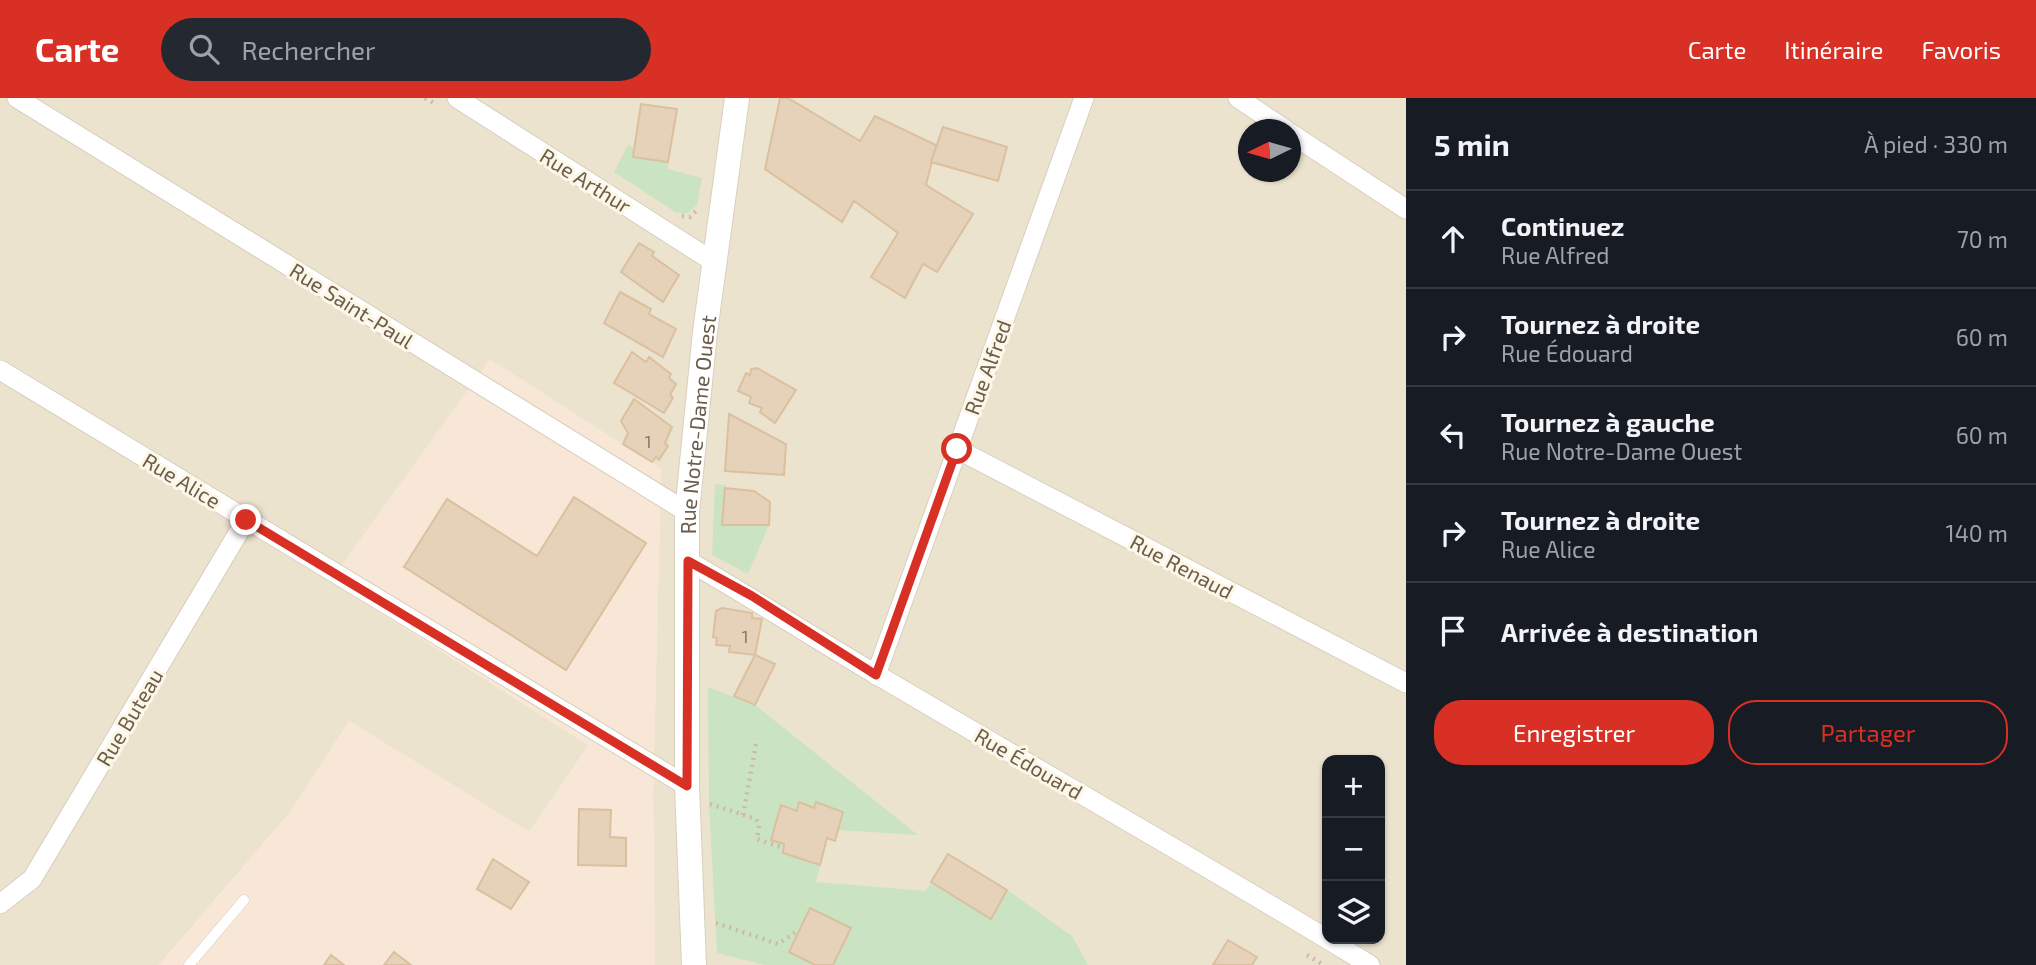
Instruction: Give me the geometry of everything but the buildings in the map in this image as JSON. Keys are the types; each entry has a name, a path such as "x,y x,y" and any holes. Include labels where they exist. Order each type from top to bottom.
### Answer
{"street":[{"name":"Rue Saint-Paul","path":"17,98 687,512"},
{"name":"Rue Arthur","path":"457,98 715,262"},
{"name":"Rue Notre-Dame Ouest","path":"694,965 687,786 687,512 715,262 737,98"},
{"name":"Rue Alfred","path":"876,675 1084,98"},
{"path":"1238,98 1270,119"},
{"path":"1301,140 1406,209"},
{"name":"Rue Alice","path":"0,370 687,786"},
{"name":"Rue Renaud","path":"957,449 1406,683"},
{"name":"Rue Buteau","path":"0,904 32,879 246,520"},
{"name":"Rue Édouard","path":"688,561 752,596 876,675 1228,878 1370,965"}],"lane":[{"path":"189,965 244,900"}],"path":[{"path":"743,815 757,739"},
{"path":"709,804 758,821 757,839 784,848"},
{"path":"715,923 778,944 799,930"}],"shaded area":[{"path":"0,98 1406,98 1406,965 655,965 653,795 661,469 330,581 589,745 529,832 349,721 291,811 159,965 0,965"},
{"path":"490,359 661,469 653,795 655,965 159,965 291,811 349,721 529,832 589,746 330,581"}],"green space":[{"path":"628,145 634,148 633,157 668,162 668,169 702,178 697,205 688,213 677,213 614,172"},
{"path":"715,484 726,485 722,525 769,525 748,574 712,555"},
{"path":"708,687 755,705 918,835 838,830 842,812 816,802 814,808 800,802 797,811 781,805 771,840 784,844 784,853 820,865 816,882 926,891 931,882 991,919 1007,890 1072,936 1088,965 765,965 717,953 709,804"}],"route":[{"path":"246,520 687,786 688,561 752,596 876,675 957,449"}]}
